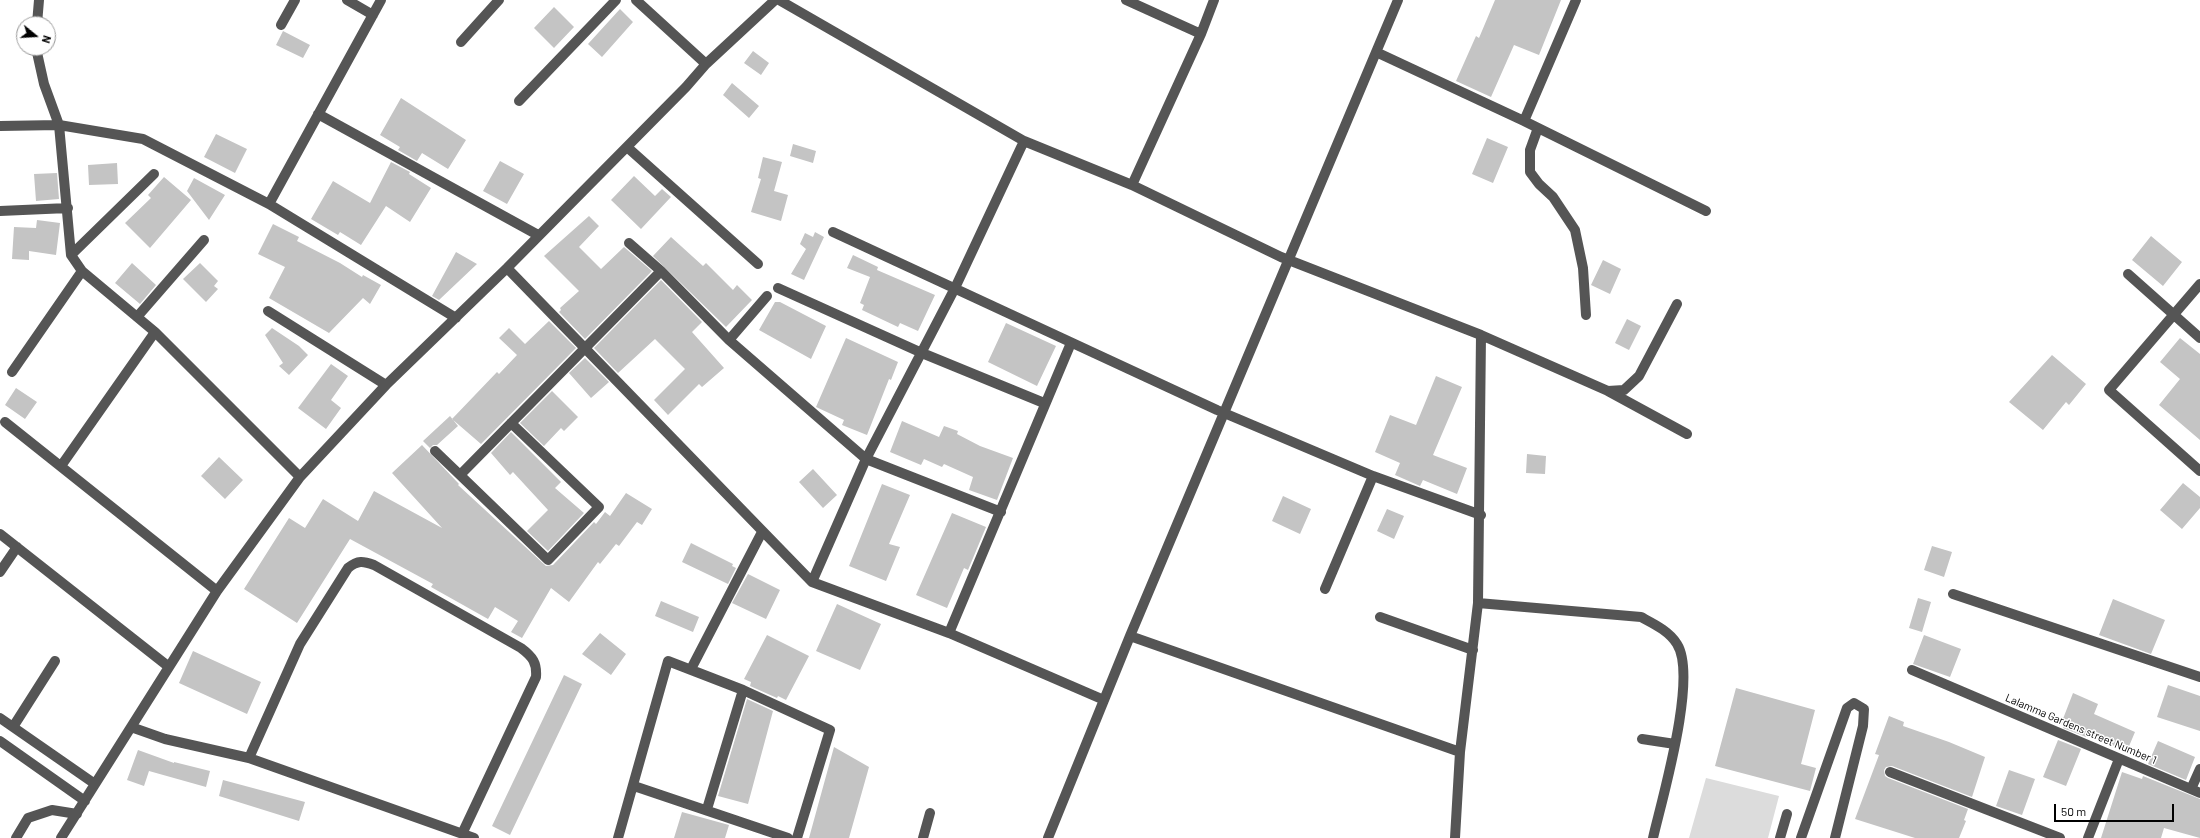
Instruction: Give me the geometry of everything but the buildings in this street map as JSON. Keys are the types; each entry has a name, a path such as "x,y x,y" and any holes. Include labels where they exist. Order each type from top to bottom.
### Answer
{"street":[{"path":"38,16 39,0"},
{"path":"280,25 295,0"},
{"path":"347,0 373,15"},
{"path":"269,204 381,0"},
{"path":"461,42 499,0"},
{"path":"519,101 616,0"},
{"path":"636,0 706,64"},
{"path":"61,838 217,591 300,477 386,385 507,268 686,87 706,64 775,0"},
{"path":"778,0 1024,141 1132,185 1288,260 1481,334 1608,391 1687,434"},
{"path":"1126,0 1200,34"},
{"path":"1132,185 1214,0"},
{"path":"1048,838 1130,636 1398,0"},
{"path":"1524,121 1576,0"},
{"path":"1376,52 1524,121 1706,211"},
{"path":"38,56 44,84 59,125 68,208 71,255 82,271 155,332 300,477"},
{"path":"318,114 538,236"},
{"path":"0,126 59,125 143,139 269,204 456,318"},
{"path":"1538,128 1530,150 1530,172 1539,184 1553,197 1575,230 1583,268 1586,315"},
{"path":"812,582 866,459 955,288 1024,141"},
{"path":"627,147 758,264"},
{"path":"71,255 154,174"},
{"path":"0,211 68,208"},
{"path":"833,232 1224,413 1373,476 1481,515"},
{"path":"137,317 204,240"},
{"path":"629,243 661,271 729,340 866,459 1001,512"},
{"path":"507,268 812,582 949,633 1104,700"},
{"path":"12,372 82,271"},
{"path":"460,475 586,349 661,271"},
{"path":"2128,274 2200,338"},
{"path":"2200,284 2109,390 2200,471"},
{"path":"778,288 922,353 1044,403"},
{"path":"729,340 767,296"},
{"path":"1608,391 1624,390 1639,376 1677,304"},
{"path":"268,312 386,385"},
{"path":"60,466 155,332"},
{"path":"1455,838 1460,752 1478,603 1481,515 1481,334"},
{"path":"949,633 1001,512 1044,403 1071,343"},
{"path":"5,422 217,591"},
{"path":"435,451 548,560 599,507 511,423"},
{"path":"1325,589 1373,476"},
{"path":"692,669 762,532"},
{"path":"0,534 169,667"},
{"path":"0,572 17,547"},
{"path":"249,758 300,644 348,568 356,562 364,561 374,565 521,648 530,655 537,665 536,677 462,834"},
{"path":"1953,594 2200,677"},
{"path":"1478,603 1641,617 1663,629 1678,644 1682,663 1682,710 1653,838"},
{"path":"1380,617 1473,650"},
{"path":"1130,636 1460,752"},
{"path":"13,727 56,661"},
{"path":"618,838 634,786 668,661 743,690 830,730 798,838"},
{"name":"Lalamma Gardens street Number 1","path":"1912,670 2196,791"},
{"path":"707,810 743,690"},
{"path":"1801,838 1847,708 1854,703 1864,709 1862,726 1835,838"},
{"path":"0,718 95,784"},
{"path":"131,727 165,739 249,758 474,838"},
{"path":"1642,739 1675,744"},
{"path":"0,741 85,801"},
{"path":"2088,838 2119,759"},
{"path":"2196,791 2200,769"},
{"path":"1890,772 2060,838"},
{"path":"634,786 788,838"},
{"path":"16,838 28,818 52,810 77,814"},
{"path":"923,838 930,813"},
{"path":"1780,838 1787,814"}],"shaded area":[{"path":"1706,778 1779,796 1768,838 1689,838"}]}
